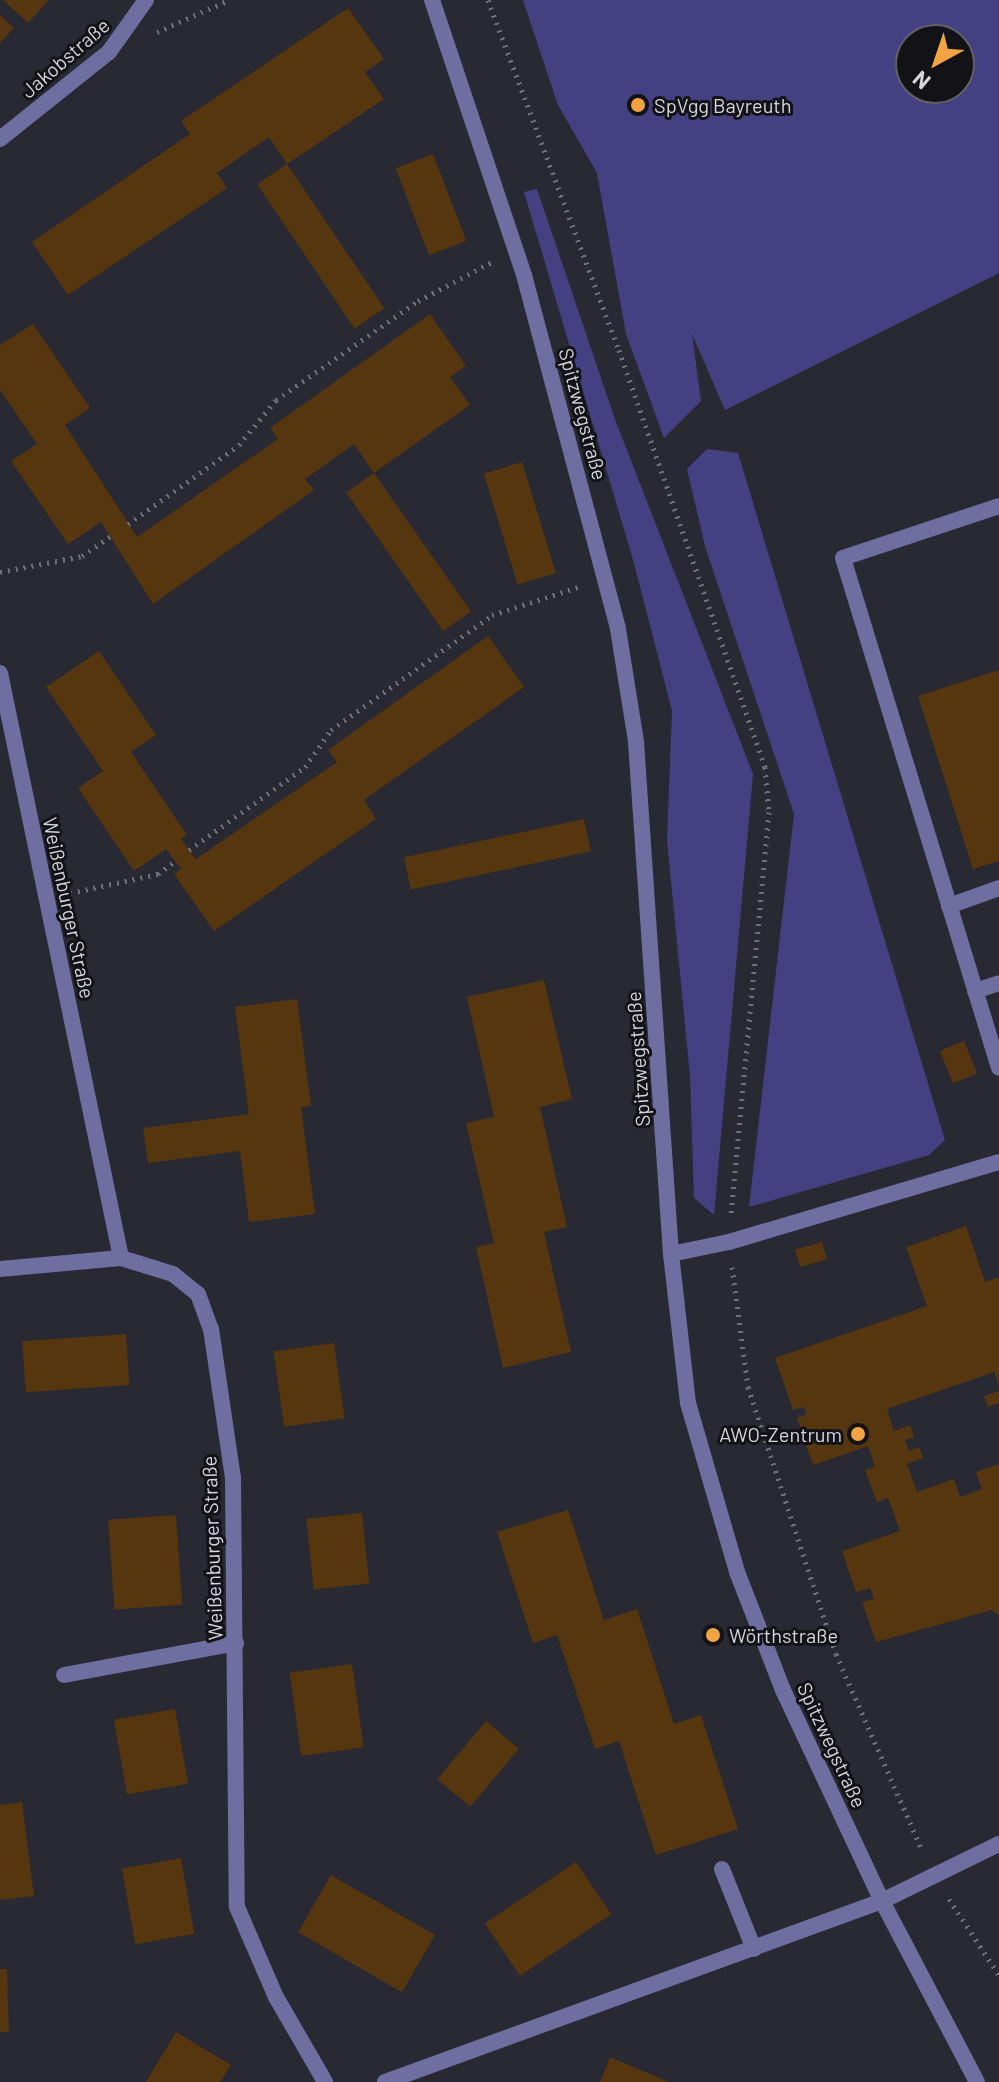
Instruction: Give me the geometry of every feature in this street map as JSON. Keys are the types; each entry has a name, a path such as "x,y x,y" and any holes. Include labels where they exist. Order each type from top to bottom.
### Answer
{"street":[{"name":"Jakobstraße","path":"0,139 109,52 146,0"},
{"name":"Spitzwegstraße","path":"432,0 516,249 604,578 636,742 671,1254 688,1403 737,1572 783,1690 882,1901 977,2082"},
{"path":"999,506 843,558 999,1068"},
{"name":"Weißenburger Straße","path":"0,673 121,1258 173,1274 198,1294 211,1329 233,1478 237,1907 276,1997 325,2082"},
{"path":"949,906 999,888"},
{"path":"975,991 999,983"},
{"path":"671,1254 729,1242 999,1162"},
{"path":"0,1269 121,1258"},
{"path":"64,1675 236,1643"},
{"path":"385,2082 882,1901 999,1844"},
{"path":"722,1869 754,1949"}],"path":[{"path":"213,8 229,0"},
{"path":"488,0 619,350 765,767 769,812 729,1242 748,1387 836,1654 933,1876 999,1975"},
{"path":"128,524 239,445 276,400 418,301 516,249"},
{"path":"0,572 82,556 111,536"},
{"path":"189,850 305,767 331,730 492,615 604,578"},
{"path":"46,898 158,874 175,861"}],"shaded area":[{"path":"523,0 999,0 999,273 725,410 692,334 701,401 664,438 626,334 597,173 558,105"},
{"path":"537,189 616,422 753,774 714,1215 694,1198 690,1076 667,840 672,711 634,563 524,192"},
{"path":"707,449 738,453 945,1140 929,1155 749,1207 794,814 705,546 687,469"}],"building":[{"path":"3,0 49,0 28,23"},
{"path":"348,8 384,59 365,72 384,99 287,164 269,137 217,173 227,188 68,295 32,242 190,134 181,121"},
{"path":"0,15 14,28 0,43"},
{"path":"433,154 466,241 429,255 396,168"},
{"path":"287,164 384,308 354,328 257,184"},
{"path":"430,314 466,366 450,377 470,405 374,473 354,444 305,479 314,490 153,604 101,522 68,544 11,461 37,444 0,390 0,345 33,324 90,408 65,425 137,537 278,439 270,428"},
{"path":"522,462 556,573 518,585 484,474"},
{"path":"374,473 471,611 443,631 346,493"},
{"path":"488,636 524,687 364,800 376,819 214,931 174,874 181,869 166,849 134,871 78,788 103,771 46,687 99,651 156,735 131,752 187,835 181,839 196,859 337,762 328,750"},
{"path":"999,670 999,861 973,869 918,696"},
{"path":"584,819 591,851 411,890 404,857"},
{"path":"544,980 572,1099 540,1107 567,1227 544,1232 571,1352 503,1368 476,1247 494,1243 466,1123 494,1117 467,997"},
{"path":"297,999 311,1106 301,1107 315,1214 249,1222 240,1151 148,1163 143,1128 249,1114 235,1007"},
{"path":"964,1041 977,1073 953,1083 940,1051"},
{"name":"AWO-Zentrum","path":"966,1226 985,1282 999,1277 999,1385 994,1372 887,1409 894,1431 910,1425 914,1437 905,1440 909,1451 919,1447 923,1458 907,1464 917,1492 954,1479 960,1497 982,1489 976,1472 999,1464 999,1616 992,1610 876,1642 862,1602 874,1599 870,1588 856,1592 842,1551 900,1531 888,1498 877,1502 865,1470 875,1467 868,1446 813,1465 797,1418 807,1414 804,1407 793,1410 775,1358 927,1306 906,1247"},
{"path":"822,1242 827,1259 800,1267 795,1250"},
{"path":"126,1334 130,1385 26,1392 22,1341"},
{"path":"334,1343 345,1418 284,1427 274,1351"},
{"path":"999,1391 999,1403 988,1407 984,1396"},
{"path":"568,1510 604,1620 637,1609 674,1724 701,1715 738,1829 656,1855 619,1741 595,1749 557,1635 533,1643 497,1532"},
{"path":"362,1513 369,1584 314,1589 306,1519"},
{"path":"176,1515 182,1605 114,1610 108,1520"},
{"path":"352,1664 364,1747 301,1756 290,1673"},
{"path":"175,1709 188,1784 127,1795 114,1720"},
{"path":"486,1721 519,1749 470,1807 437,1779"},
{"path":"22,1802 34,1896 0,1900 0,1805"},
{"path":"181,1858 194,1934 135,1944 122,1868"},
{"path":"576,1862 611,1914 520,1976 485,1924"},
{"path":"331,1875 435,1935 402,1992 298,1932"},
{"path":"0,1969 7,1969 9,2032 0,2032"},
{"path":"176,2032 231,2065 220,2082 146,2082"},
{"path":"610,2057 669,2082 600,2082"}],"place":[{"name":"SpVgg Bayreuth","path":"638,105"},
{"name":"AWO-Zentrum","path":"858,1434"},
{"name":"Wörthstraße","path":"713,1635"}]}
